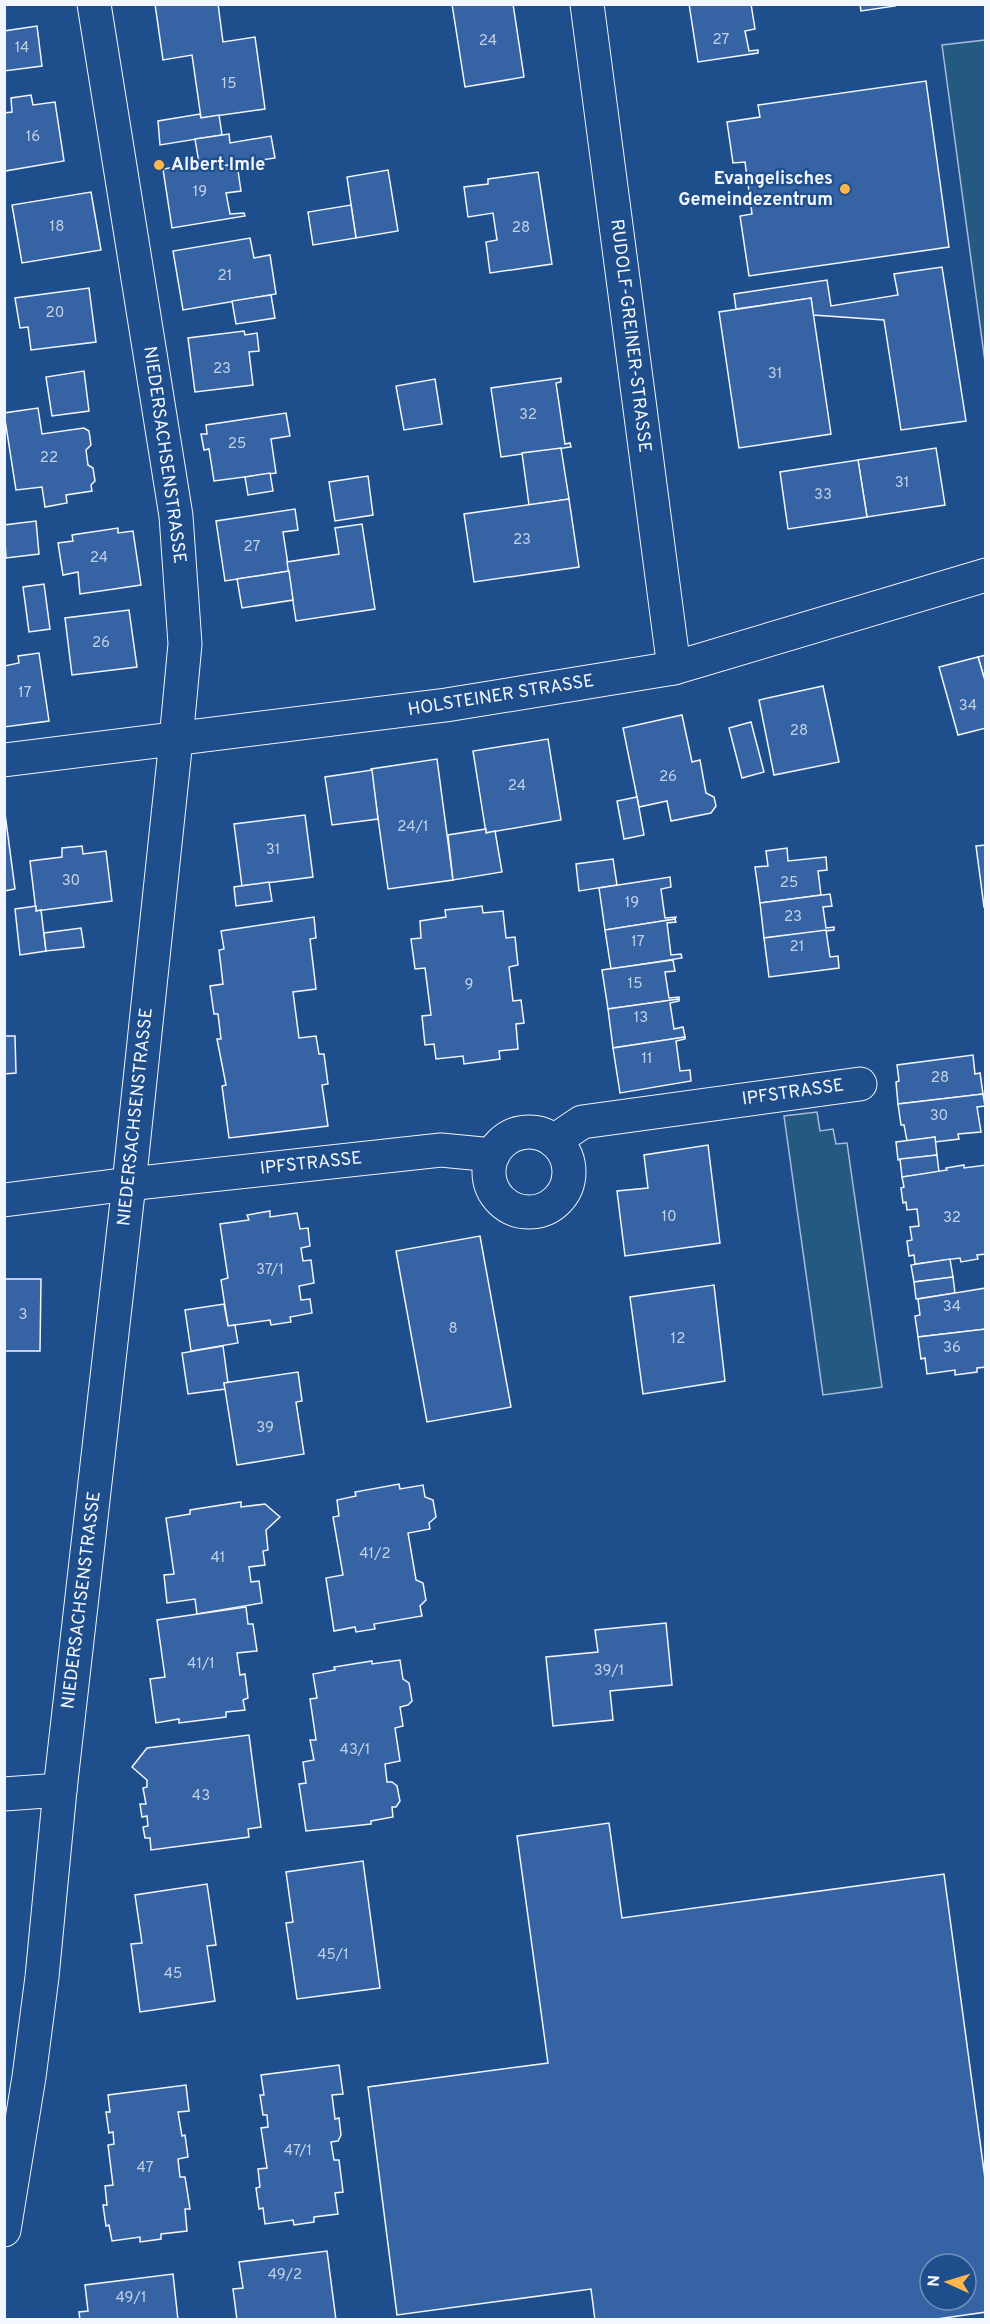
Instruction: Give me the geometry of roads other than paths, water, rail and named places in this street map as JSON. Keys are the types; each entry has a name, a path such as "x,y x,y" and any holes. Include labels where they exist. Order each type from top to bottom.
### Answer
{"street":[{"name":"NIEDERSACHSENSTRASSE","path":"6,2211 29,2077 42,1977 60,1790 129,1184 184,644 176,516 94,4"},
{"name":"RUDOLF-GREINER-STRASSE","path":"587,4 674,668"},
{"name":"HOLSTEINER STRASSE","path":"4,760 446,705 674,668 986,575"},
{"name":"IPFSTRASSE","path":"554,1141 582,1122 860,1084"},
{"path":"525,1132 541,1133 554,1141 564,1153 569,1168 567,1184 559,1198 545,1209 528,1212 512,1208 498,1197 490,1182 489,1168 493,1155 506,1140 525,1132"},
{"name":"IPFSTRASSE","path":"4,1200 441,1150 493,1155"},
{"path":"4,1794 60,1790"}],"place":[{"name":"Albert Imle","path":"159,165"},
{"name":"Evangelisches Gemeindezentrum","path":"845,189"}]}
